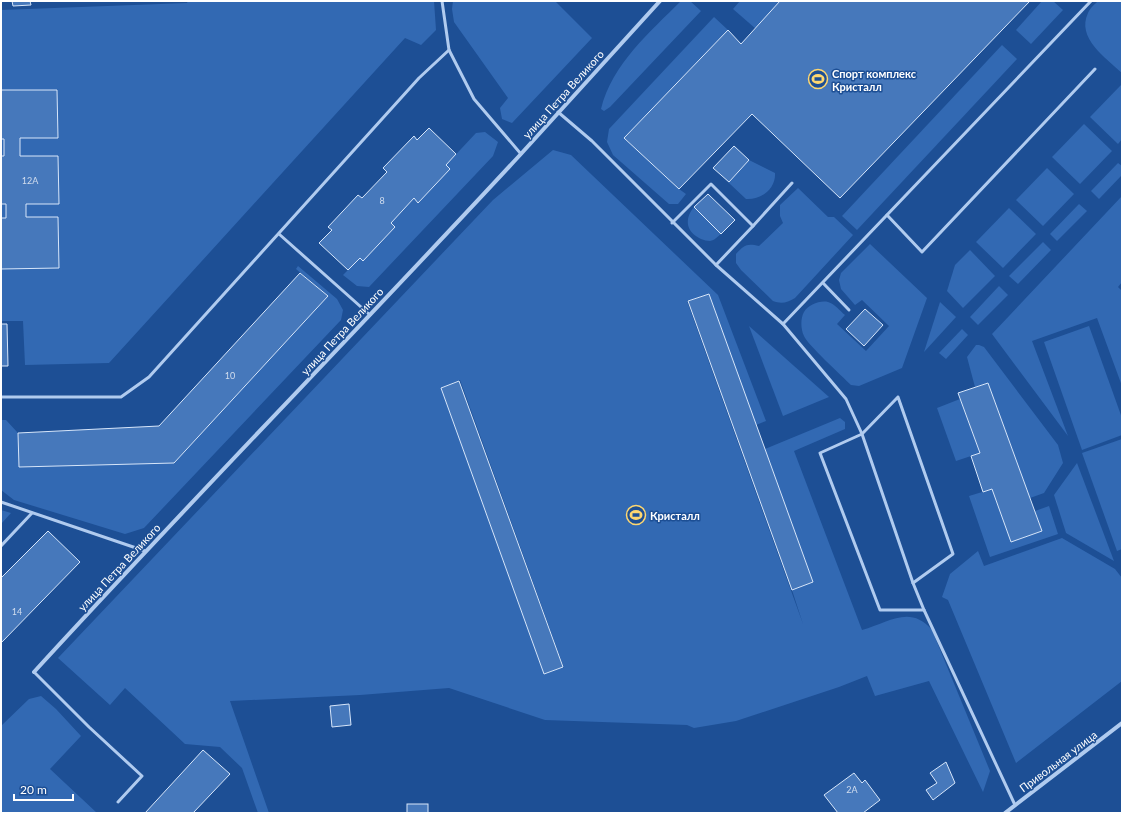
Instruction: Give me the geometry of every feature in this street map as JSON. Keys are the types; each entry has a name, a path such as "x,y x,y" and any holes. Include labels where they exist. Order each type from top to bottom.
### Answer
{"street":[{"name":"улица Петра Великого","path":"34,672 145,551 521,154 660,1"},
{"name":"Привольная улица","path":"1005,813 1122,723"}],"lane":[{"path":"442,1 449,50 474,99 521,154"},
{"path":"783,324 1092,1"},
{"path":"1,397 121,397 149,377 419,78 449,50"},
{"path":"887,215 922,252 1095,69"},
{"path":"558,112 592,141 672,223 716,265 783,324 846,399 862,434 913,583 924,610 1015,805"},
{"path":"716,265 792,182"},
{"path":"672,223 712,184 753,226"},
{"path":"279,234 370,315"},
{"path":"823,283 849,310"},
{"path":"913,583 953,554 898,397 862,434 820,452 880,610 924,610"},
{"path":"1,502 145,551"},
{"path":"1,546 32,513"},
{"path":"34,672 89,727 142,776 118,802"}],"shaded area":[{"path":"188,1 434,1 436,30 421,45 405,38 109,363 25,365 23,321 1,321 1,10 187,3"},
{"path":"453,1 555,1 592,38 512,123 502,119 500,108 508,98 454,22 452,9"},
{"path":"681,1 690,1 701,11 610,107 604,111 601,109 606,93 623,63 645,37"},
{"path":"740,1 780,1 756,29 733,9"},
{"path":"1042,1 1053,1 1063,10 1031,44 1016,30"},
{"path":"1098,1 1122,1 1122,73 1094,47 1086,31 1085,22 1088,13"},
{"path":"714,17 728,30 624,138 686,194 678,204 669,204 613,155 607,142 609,129"},
{"path":"1002,45 1017,59 857,230 842,216"},
{"path":"1121,85 1122,139 1118,144 1090,117"},
{"path":"1084,124 1112,151 1080,184 1052,157"},
{"path":"485,132 498,142 493,156 369,287 357,286 343,275 360,258 363,261 395,227 391,223 414,198 418,202 450,169 446,165 476,133"},
{"path":"553,150 571,155 718,295 766,421 756,425 709,294 687,301 803,624 792,590 813,582 765,449 840,418 845,422 845,429 794,451 862,630 890,620 907,617 915,618 924,622 932,630 990,771 983,792 929,681 875,696 867,676 839,687 736,721 694,728 687,725 545,720 449,688 360,695 230,701 269,813 258,813 242,768 220,747 185,744 125,688 110,705 58,658 493,200","holes":["460,380 564,668 563,667 544,674 441,388"]},
{"path":"749,160 775,173 775,179 770,189 762,195 757,198 746,199 713,168 729,182"},
{"path":"1118,163 1122,166 1122,175 1099,199 1091,191"},
{"path":"1047,168 1074,194 1043,226 1016,200"},
{"path":"798,188 828,217 834,217 853,235 795,298 781,303 773,301 741,270 736,263 736,254 746,246 759,246 783,223 780,216 780,205"},
{"path":"1122,196 1122,282 1118,287 1122,291 1122,386 1097,318 1032,341 1068,436 992,334"},
{"path":"1079,204 1087,211 1057,241 1050,234"},
{"path":"694,207 721,234 715,239 707,241 692,233 688,225 688,221"},
{"path":"1009,208 1036,234 1003,268 976,242"},
{"path":"1043,242 1051,250 1018,284 1009,276"},
{"path":"870,244 927,298 902,368 859,386 851,385 806,340 803,334 801,321 804,312 811,305 818,302 831,303 845,315 837,324 866,351 889,326 862,300 855,305 841,289 839,280 841,273"},
{"path":"970,250 995,276 963,308 947,291 955,265"},
{"path":"298,266 337,299 343,310 341,320 144,528 125,534 14,500 1,490 1,420 6,420 18,433 19,467 174,463 328,296 296,269"},
{"path":"999,286 1008,295 978,325 970,317"},
{"path":"940,302 956,317 924,352"},
{"path":"749,326 829,397 783,416"},
{"path":"1089,326 1122,418 1122,435 1082,450 1044,342"},
{"path":"962,329 968,335 946,359 939,353"},
{"path":"976,345 984,347 1058,445 1063,463 1044,493 1030,498 988,383 975,387 967,357"},
{"path":"960,399 980,453 956,461 937,408"},
{"path":"1122,439 1122,549 1117,551 1082,453"},
{"path":"1077,463 1114,561 1066,533 1054,495"},
{"path":"992,489 1011,542 1042,531 1035,511 1049,506 1058,534 990,557 969,496"},
{"path":"1,510 11,513 1,524"},
{"path":"1062,538 1115,569 1122,578 1122,681 1016,763 948,600 942,597 950,574 978,551 984,566"},
{"path":"41,696 56,709 81,736 50,769 97,813 1,813 1,726 29,699"}],"building":[{"path":"12,1 30,1 31,5 13,6"},
{"name":"Спорт комплекс Кристалл","path":"780,1 1030,1 840,198 752,114 679,189 624,138 728,30 741,44"},
{"path":"1,90 57,90 58,138 20,138 20,156 58,156 59,204 26,204 26,217 58,217 59,268 1,269 1,218 6,218 6,204 1,204 1,156 4,156 4,139 1,139"},
{"path":"429,128 456,154 446,165 450,169 418,203 414,198 391,223 395,227 363,261 360,258 348,270 319,243 332,230 328,227 358,195 362,198 387,172 383,168 414,136 417,140"},
{"path":"734,146 749,160 729,182 713,168"},
{"path":"708,194 735,220 721,234 694,207"},
{"path":"300,273 328,296 174,463 19,467 18,433 159,426"},
{"path":"709,294 813,582 792,590 688,301"},
{"path":"865,309 883,325 864,346 846,329"},
{"path":"1,324 7,324 8,366 1,366"},
{"path":"459,381 563,667 544,674 441,388"},
{"path":"988,383 1042,531 1011,542 992,489 983,492 971,456 980,453 958,393"},
{"path":"48,531 80,562 1,643 1,578"},
{"path":"349,704 351,725 332,727 330,706"},
{"path":"203,750 230,774 193,813 145,813"},
{"path":"946,762 955,783 933,800 926,790 937,783 930,773"},
{"path":"854,773 862,783 865,780 880,800 863,813 838,813 824,795"},
{"path":"407,804 428,804 428,813 407,813"}],"place":[{"name":"Спорт комплекс Кристалл","path":"818,79"},
{"name":"Кристалл","path":"636,515"}]}
